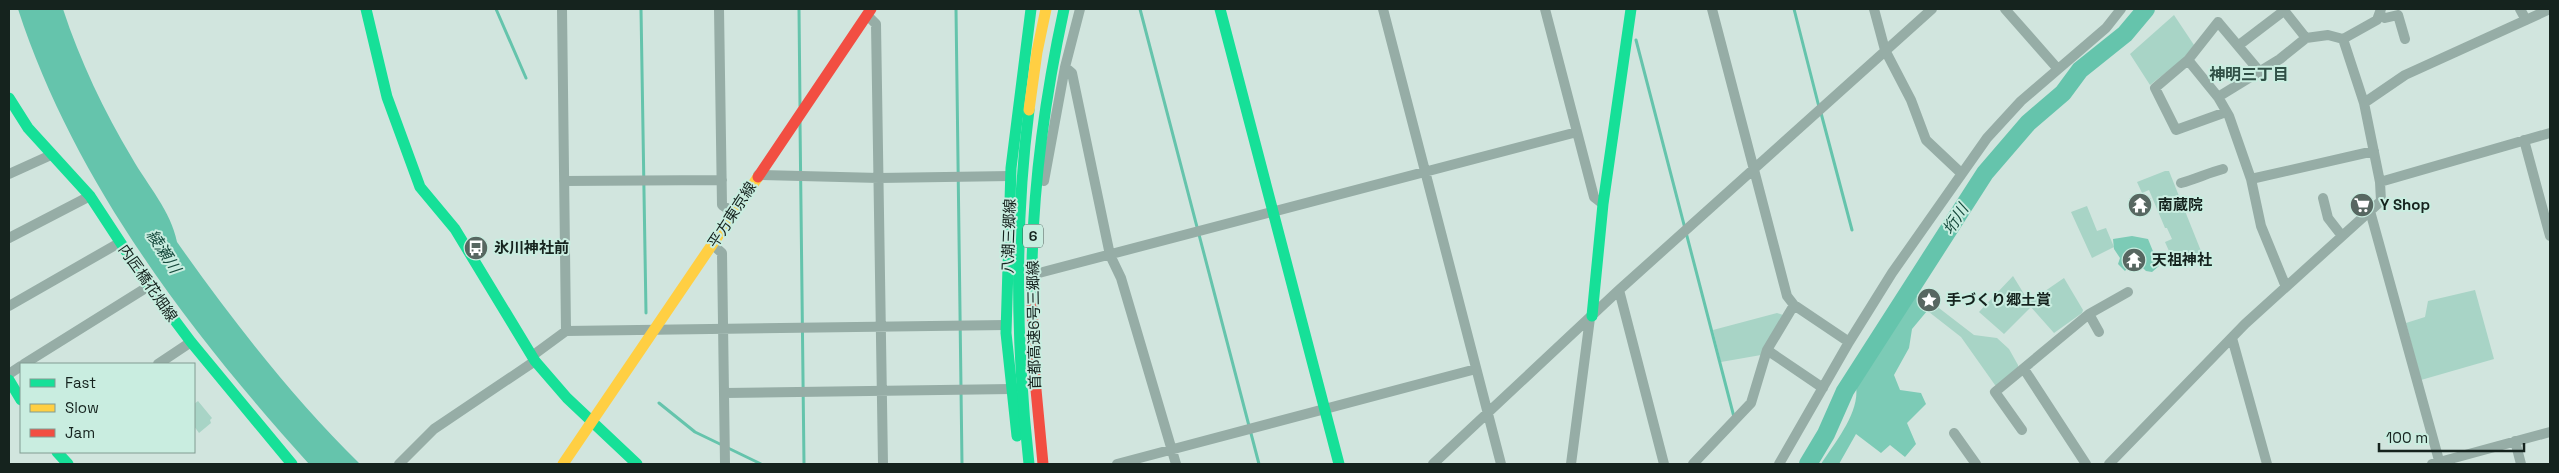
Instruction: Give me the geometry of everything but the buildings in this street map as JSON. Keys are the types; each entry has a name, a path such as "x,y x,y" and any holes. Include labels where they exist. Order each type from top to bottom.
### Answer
{"main road":[{"path":"366,9 387,96 420,187 460,237 534,358 554,384 637,464"},
{"name":"八潮三郷線","path":"1021,464 1006,325 1011,176 1032,9"},
{"name":"八潮三郷線","path":"1032,9 1044,180 1039,273 1041,386 1052,464"},
{"name":"首都高速6号三郷線","path":"1029,464 1018,338 1017,245 1022,167 1031,89 1046,9"},
{"name":"首都高速6号三郷線","path":"1043,464 1032,339 1032,245 1042,123 1064,9"},
{"path":"1220,9 1339,464"},
{"path":"1591,317 1603,204 1631,9"},
{"name":"平方東京線","path":"563,464 869,12"},
{"name":"内匠橋花畑線","path":"9,98 12,113 90,196 119,243 191,342 292,464"},
{"path":"9,380 20,398"},
{"path":"1012,388 1041,386"}],"street":[{"path":"562,9 566,331"},
{"path":"719,9 722,205 734,213"},
{"path":"1044,180 1066,67 1080,9"},
{"path":"1383,9 1501,464"},
{"path":"1545,9 1594,196 1603,204"},
{"path":"1712,9 1787,296 1794,305 1849,342"},
{"path":"1874,9 1885,50 1911,100 1926,140 1961,173"},
{"path":"1433,464 1619,290 1932,9"},
{"path":"2005,9 2057,68"},
{"path":"1779,464 1849,342 1892,273 1961,173 2002,120 2057,68 2106,28 2121,9"},
{"path":"2520,9 2526,20"},
{"path":"2364,103 2405,75 2550,9"},
{"path":"2239,44 2284,10 2306,38"},
{"path":"869,12 876,24 883,464"},
{"path":"2218,97 2260,72 2306,38 2328,35 2343,39 2377,20 2380,12 2385,18 2398,15 2404,39"},
{"path":"2226,112 2176,130 2154,88 2188,60 2218,22 2239,44 2260,72"},
{"path":"2109,464 2232,338 2381,201 2380,182 2364,103 2343,39"},
{"path":"2188,60 2218,97 2226,112 2251,179 2261,226 2286,287"},
{"path":"1066,67 1072,74 1110,255 1121,278 1176,464"},
{"path":"1039,273 1577,132"},
{"path":"2380,182 2550,132"},
{"path":"2524,140 2550,236"},
{"path":"2251,179 2374,151"},
{"path":"9,174 51,155"},
{"path":"2181,183 2201,178 2207,173 2223,169"},
{"path":"758,175 879,178 1011,176"},
{"path":"564,181 722,180"},
{"path":"9,238 90,196"},
{"path":"2323,198 2328,218 2342,236"},
{"path":"2370,211 2437,464 2550,432"},
{"path":"9,306 119,243"},
{"path":"712,246 722,253 725,464"},
{"path":"26,363 149,286"},
{"path":"1619,290 1664,464"},
{"path":"2022,430 1995,392 2024,369 2055,340 2089,314 2128,292"},
{"path":"1693,464 1752,403 1767,350 1794,305"},
{"path":"2089,314 2099,332"},
{"path":"1571,464 1591,317"},
{"path":"398,464 434,429 534,358 566,331 1006,325"},
{"path":"2232,338 2266,464"},
{"path":"160,363 191,342"},
{"path":"1767,350 1823,388"},
{"path":"9,374 20,367"},
{"path":"1116,464 1476,369"},
{"path":"2024,369 2086,464"},
{"path":"724,393 1012,388"},
{"path":"1954,433 1976,464"},
{"path":"2515,441 2522,464"}],"shaded area":[{"path":"2174,15 2194,45 2182,60 2150,85 2130,54"},
{"path":"2169,171 2203,256 2176,267 2165,242 2172,239 2167,228 2165,228 2149,190 2142,193 2137,182"},
{"path":"2087,206 2097,231 2106,228 2114,247 2092,258 2071,212"},
{"path":"2132,236 2148,239 2159,266 2152,272 2146,271 2140,265 2141,260 2136,258 2125,271 2118,264 2120,258 2114,249 2113,239"},
{"path":"2013,276 2029,302 2064,278 2083,310 2082,313 2054,333 2031,307 2004,334 1979,312"},
{"path":"2475,290 2494,359 2421,380 2406,323 2425,317 2428,301"},
{"path":"1916,295 1927,311 1912,329 1909,348 1894,375 1900,390 1921,393 1926,404 1907,423 1916,444 1905,457 1890,445 1881,453 1856,434 1839,464 1821,464 1850,417 1856,396 1856,386"},
{"path":"1935,305 1974,335 1997,338 2009,349 2018,365 2018,369 1998,386 1995,385 1961,337 1929,312"},
{"path":"1777,313 1783,315 1761,355 1721,362 1713,330"},
{"path":"198,401 212,418 210,420 211,423 199,433 195,427 195,403"}],"water":[{"name":"綾瀬川","path":"18,9 63,9 77,48 102,104 170,220 177,242 219,300 287,385 360,464 309,464 264,413 179,307 103,193 70,134 42,72"}],"waterway":[{"path":"496,9 526,78"},
{"path":"641,9 646,313"},
{"path":"799,9 800,106"},
{"path":"956,9 962,464"},
{"path":"1140,9 1259,464"},
{"path":"1794,9 1819,107"},
{"name":"垳川","path":"1808,464 1826,434 1845,391 1985,173 2028,123 2063,93 2080,70 2125,34 2146,9"},
{"path":"1636,40 1734,417"},
{"path":"1821,113 1852,230"},
{"path":"800,122 804,464"},
{"path":"659,403 695,432 722,445"},
{"path":"728,448 761,464"}],"traffic: fast":[{"path":"366,9 387,97 420,187 455,229 535,361 567,398 637,464"},
{"path":"1017,436 1006,333 1011,168 1031,9"},
{"path":"1032,303 1033,229 1039,155 1064,9"},
{"path":"1220,9 1339,464"},
{"path":"1592,316 1603,204 1631,9"},
{"path":"9,98 28,128 90,196 149,286 191,342 292,464"},
{"path":"1029,110 1021,198 1018,287 1021,376 1029,464"},
{"path":"9,380 20,398"},
{"path":"58,453 68,464"}],"traffic: slow":[{"path":"1029,110 1037,52 1046,9"},
{"path":"563,464 758,177"}],"traffic: jam":[{"path":"758,177 871,9"},
{"path":"1032,303 1035,379 1043,464"}],"place":[{"name":"南蔵院","path":"2140,205"},
{"name":"Y Shop","path":"2362,205"},
{"name":"氷川神社前","path":"476,248"},
{"name":"天祖神社","path":"2134,260"},
{"name":"手づくり郷土賞","path":"1929,300"}],"district":[{"name":"神明三丁目","path":"2249,74"}]}
